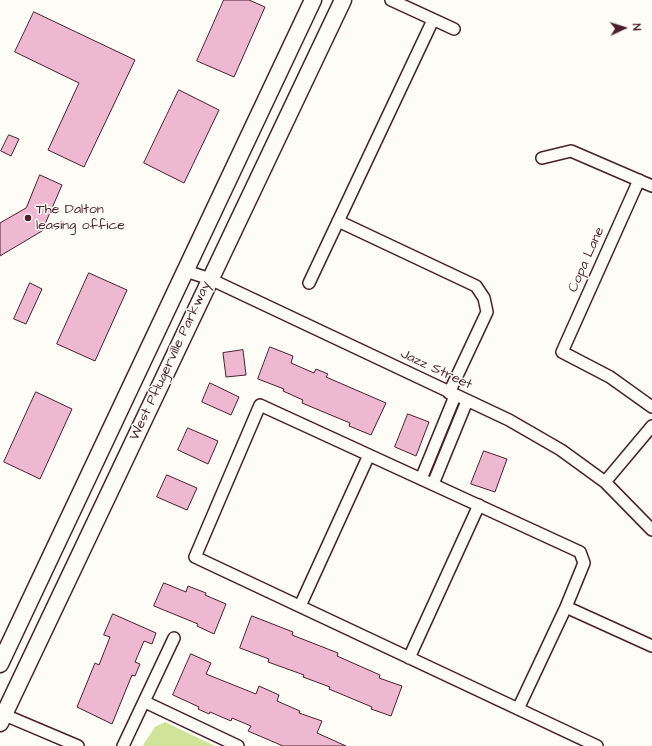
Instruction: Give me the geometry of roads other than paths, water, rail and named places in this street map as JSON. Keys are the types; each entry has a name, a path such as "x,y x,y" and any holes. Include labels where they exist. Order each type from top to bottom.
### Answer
{"main road":[{"name":"West Pflugerville Parkway","path":"0,664 313,0"},
{"name":"West Pflugerville Parkway","path":"1,716 343,0"}],"street":[{"path":"391,0 454,29"},
{"path":"309,283 433,20"},
{"path":"542,158 571,151 652,186"},
{"name":"Copa Lane","path":"639,180 562,352 610,377 652,407"},
{"path":"338,221 476,286 484,298 487,312 452,394 438,438 421,479"},
{"name":"Jazz Street","path":"186,271 210,279 509,420 561,450 605,482 652,530"},
{"path":"433,484 467,401"},
{"path":"518,709 566,607 584,563 580,552 260,405 195,557 409,658 597,746"},
{"path":"605,482 652,426"},
{"path":"438,438 450,443"},
{"path":"300,606 369,455"},
{"path":"409,658 479,505"},
{"path":"566,607 652,646"},
{"path":"123,746 174,638"},
{"path":"145,702 238,746"},
{"path":"1,716 78,746"}],"place":[{"name":"The Dalton leasing office","path":"28,218"}]}
